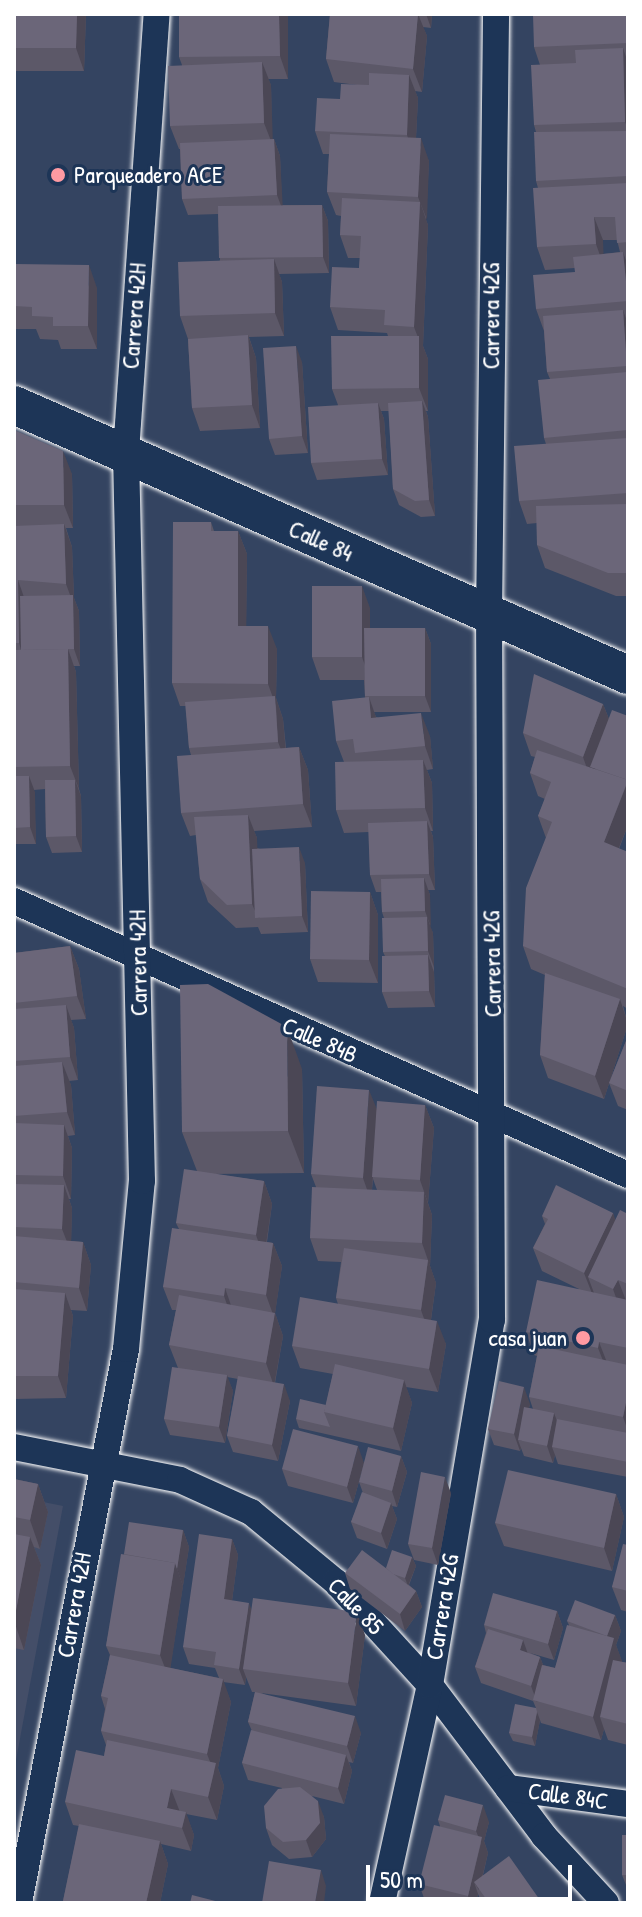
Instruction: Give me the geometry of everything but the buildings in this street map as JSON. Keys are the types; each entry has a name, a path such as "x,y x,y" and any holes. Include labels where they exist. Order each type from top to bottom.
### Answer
{"street":[{"name":"Carrera 42H","path":"19,1903 101,1461 126,1349 142,1181 126,452 157,14"},
{"name":"Carrera 42G","path":"382,1903 430,1685 492,1320 494,1115 489,617 496,14"},
{"name":"Calle 84","path":"14,405 126,452 489,617 628,675"},
{"name":"Calle 84B","path":"14,901 138,960 628,1175"},
{"name":"Calle 85","path":"14,1447 101,1461 180,1480 251,1512 336,1582 430,1685 508,1788 606,1903"},
{"name":"Calle 84C","path":"508,1788 628,1804"}],"shaded area":[{"path":"14,1496 63,1506 14,1771"}],"place":[{"name":"Parqueadero ACE","path":"58,175"},
{"name":"casa juan","path":"583,1338"}]}
